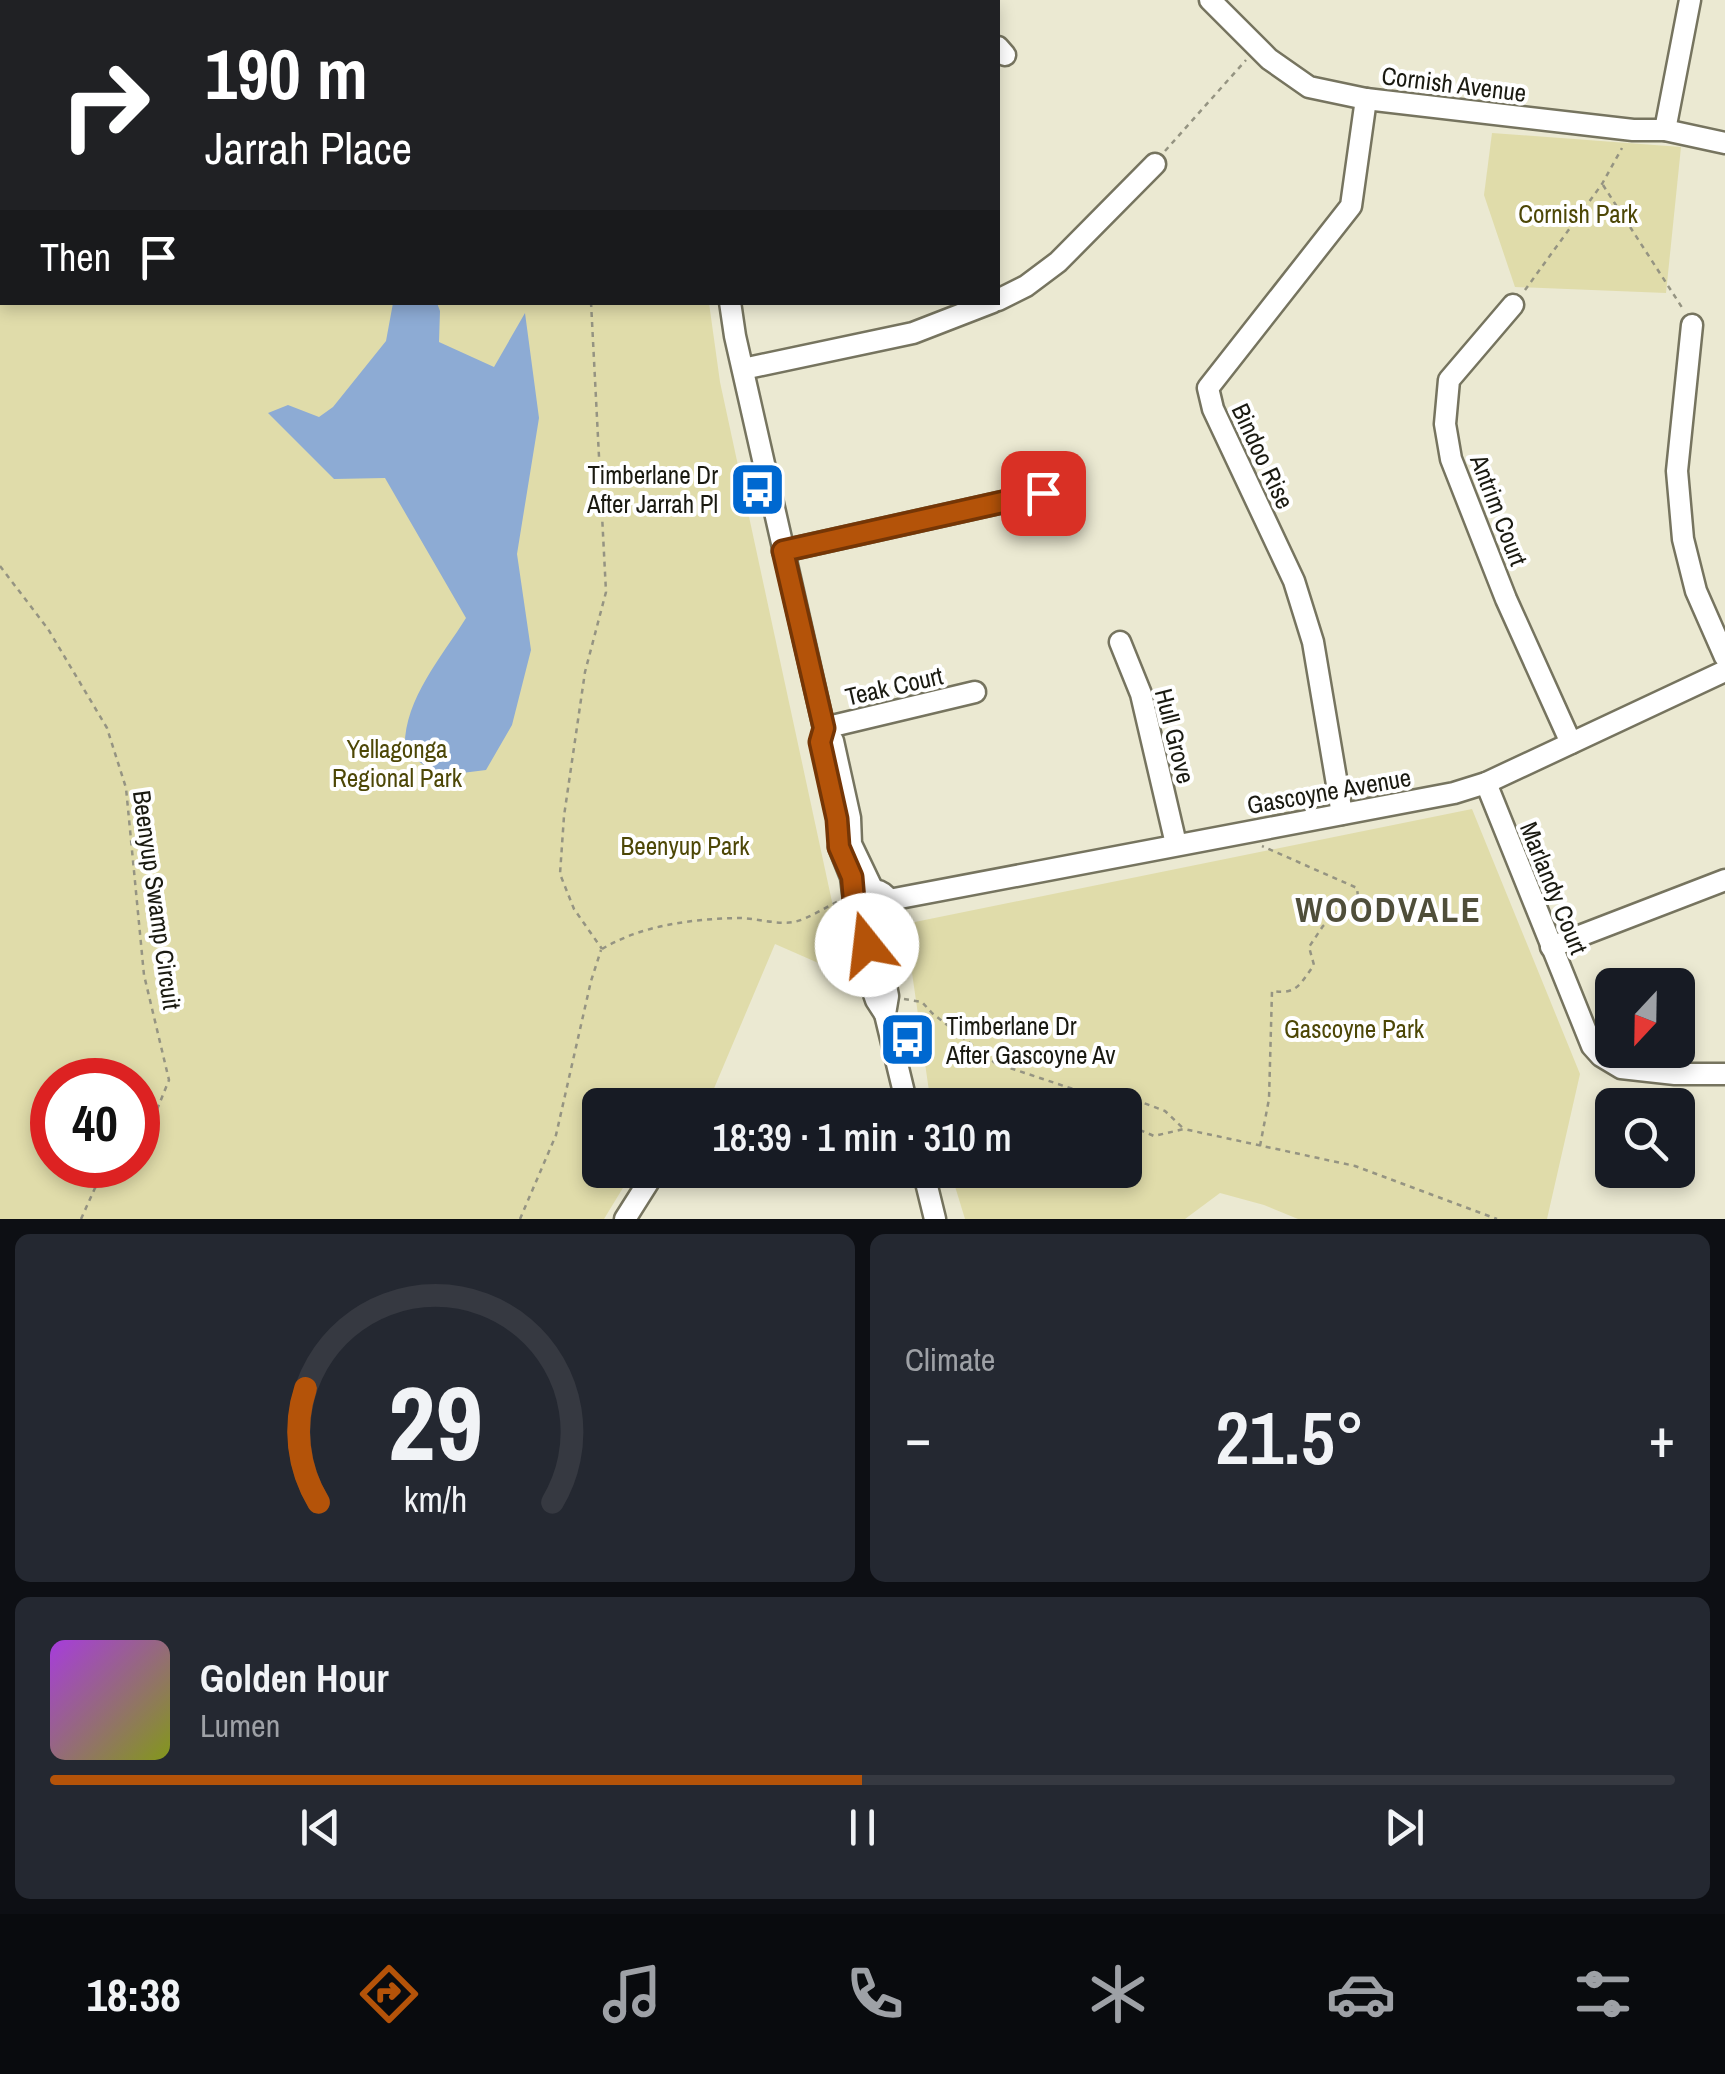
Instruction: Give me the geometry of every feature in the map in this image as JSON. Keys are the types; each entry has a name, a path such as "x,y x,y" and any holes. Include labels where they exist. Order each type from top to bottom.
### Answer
{"street":[{"name":"Cornish Avenue","path":"1210,0 1256,48 1308,87 1366,99 1633,130 1665,130 1725,143"},
{"path":"1665,130 1690,0"},
{"name":"Bindoo Rise","path":"1342,814 1313,642 1294,581 1212,409 1208,388 1351,206 1366,99"},
{"path":"1000,299 1026,286 1058,262 1154,164"},
{"path":"731,305 824,728 833,741 852,844 873,915 866,939 867,974 876,1000 892,1006 904,1088"},
{"path":"743,369 912,333 985,305"},
{"name":"Antrim Court","path":"1514,305 1449,380 1444,424 1451,459 1506,599 1571,743"},
{"path":"1692,324 1677,471 1683,539 1696,591 1725,657"},
{"path":"783,551 1043,493"},
{"name":"Hull Grove","path":"1120,642 1141,694 1176,844"},
{"name":"Gascoyne Avenue","path":"873,915 920,895 1415,802 1486,784 1725,671"},
{"name":"Teak Court","path":"824,728 974,692"},
{"path":"824,728 820,742 837,819 839,847 852,877 846,901 854,917 873,915"},
{"name":"Marlandy Court","path":"1486,784 1592,1046 1621,1068 1725,1074"},
{"path":"1551,947 1725,880"},
{"path":"625,1219 645,1188"},
{"path":"927,1188 935,1219"}],"path":[{"path":"1154,164 1256,48"},
{"path":"1514,305 1602,184 1633,130"},
{"path":"1602,184 1692,324"},
{"path":"591,305 606,592 585,672 564,816 560,874 574,909 602,949"},
{"name":"Beenyup Swamp Circuit","path":"0,566 48,629 107,728 126,788 144,975 170,1080 160,1103"},
{"path":"1254,830 1257,842 1268,850 1356,888 1358,897 1322,926 1309,948 1314,965 1296,990 1272,991 1269,1099 1260,1146"},
{"path":"520,1219 556,1135 602,949 624,936 686,921 743,918 796,922 846,901"},
{"path":"848,949 873,915"},
{"path":"892,1006 922,1002 995,1063 1069,1088"},
{"path":"1142,1102 1165,1111 1184,1129"},
{"path":"1142,1131 1154,1136 1184,1129 1354,1166 1497,1219"},
{"path":"81,1219 95,1188"}],"green space":[{"name":"Cornish Park","path":"1492,133 1681,147 1666,293 1515,287 1484,195"},
{"name":"Yellagonga Regional Park","path":"0,305 709,305 720,382 848,976 775,944 714,1088 582,1088 582,1188 623,1188 604,1219 0,1219"},
{"name":"Gascoyne Park","path":"1472,809 1580,1074 1547,1219 1298,1219 1220,1193 1185,1219 965,1219 956,1188 1142,1188 1142,1088 929,1088 905,924"}],"water":[{"path":"393,305 438,305 439,342 494,367 525,313 539,418 517,554 531,650 512,725 486,770 438,776 405,751 416,698 466,618 385,478 334,479 268,413 288,405 319,417 333,407 386,341"}],"place":[{"name":"Timberlane Dr After Jarrah Pl","path":"757,489"},
{"name":"Timberlane Dr After Gascoyne Av","path":"907,1040"}],"district":[{"name":"WOODVALE","path":"1389,909"}],"route":[{"path":"867,945 862,925 852,912 852,877 839,847 837,819 820,742 824,728 783,551 1043,493"}],"park label":[{"name":"Beenyup Park","path":"685,846"}]}
